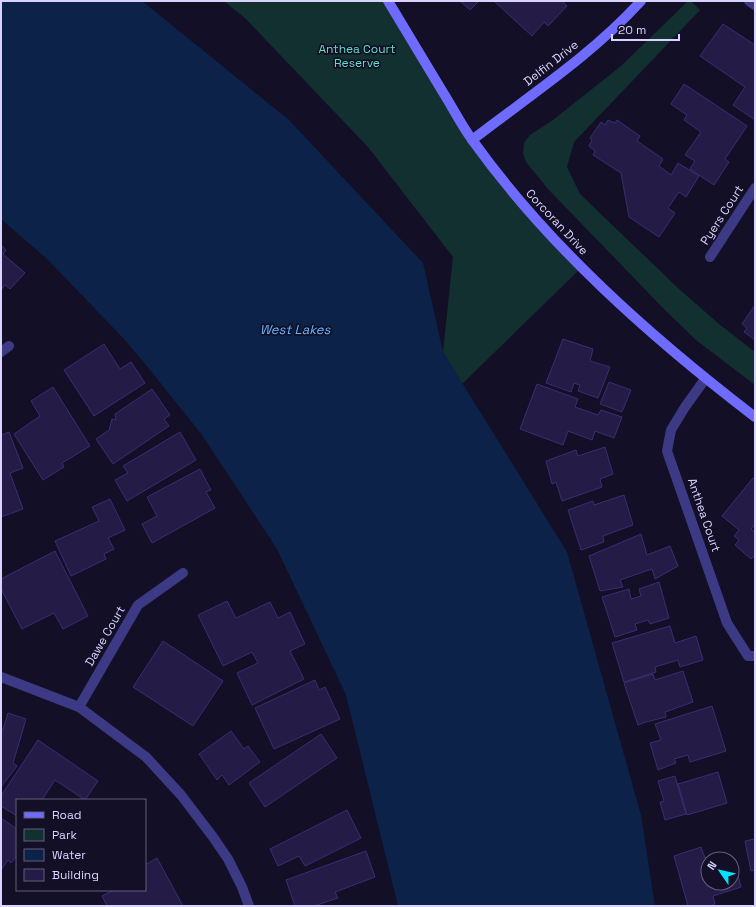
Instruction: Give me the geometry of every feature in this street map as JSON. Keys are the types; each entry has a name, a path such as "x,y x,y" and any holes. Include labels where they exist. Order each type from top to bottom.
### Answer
{"street":[{"name":"Corcoran Drive","path":"388,1 472,140 514,195 581,268 642,326 705,379 755,417"},
{"name":"Delfin Drive","path":"472,140 580,57 628,15 641,1"},
{"path":"749,1 755,5"},
{"name":"Pyers Court","path":"710,257 755,188"},
{"name":"Anthea Court","path":"705,379 684,407 671,430 667,451 727,623 748,656 755,656"},
{"name":"Dawe Court","path":"79,707 138,605 183,573"},
{"path":"1,677 79,707 146,757 182,795 213,837 228,859 250,906"}],"green space":[{"name":"Anthea Court Reserve","path":"224,1 388,1 472,140 581,268 462,384 443,352 453,257 368,147 245,18"},
{"path":"688,1 691,1 700,10 574,142 567,167 580,194 679,289 719,324 755,352 755,385 696,340 663,308 548,189 526,162 523,153 524,143 530,135 553,120 621,66"}],"water":[{"name":"West Lakes","path":"1,1 142,1 289,120 423,263 443,352 567,552 641,815 655,906 398,906 346,695 277,549 202,435 146,365 123,338 47,259 1,219"}],"building":[{"path":"460,1 479,1 470,10"},
{"path":"494,1 562,1 567,6 548,26 544,22 532,36"},
{"path":"723,24 755,45 755,120 733,105 745,87 700,56"},
{"path":"684,84 747,126 725,159 729,162 714,185 690,169 695,161 685,155 701,132 684,120 687,115 671,104"},
{"path":"608,120 615,123 617,120 640,136 637,141 663,159 659,166 671,175 678,163 699,176 686,197 679,192 668,208 675,213 659,237 629,217 621,173 593,155 595,151 589,146 592,140 590,138 601,122 605,125"},
{"path":"1,245 6,250 3,254 25,273 10,289 5,285 1,290"},
{"path":"755,305 755,340 744,332 747,328 742,324"},
{"path":"563,339 593,349 590,361 610,367 598,398 578,391 580,385 574,383 571,392 546,383"},
{"path":"104,344 120,369 131,362 145,383 94,416 64,370"},
{"path":"609,382 631,390 622,412 600,404"},
{"path":"537,384 578,399 575,407 598,415 601,410 622,417 614,438 595,431 592,440 568,431 563,445 520,429"},
{"path":"53,387 90,446 62,463 64,467 43,480 14,434 40,416 31,401"},
{"path":"152,389 170,415 164,419 169,426 113,464 96,439 109,430 112,419 116,420 115,414"},
{"path":"9,432 23,468 10,473 23,509 1,517 1,435"},
{"path":"180,432 196,460 127,501 115,480 128,473 123,466"},
{"path":"605,447 613,474 600,479 602,487 562,501 556,482 552,484 546,461 576,450 578,456"},
{"path":"200,469 211,490 206,492 215,508 152,543 142,524 157,516 147,497"},
{"path":"753,478 755,479 755,524 751,529 755,533 755,555 751,559 735,545 739,540 734,536 739,530 722,516"},
{"path":"624,495 633,525 603,536 604,542 581,550 568,510 593,501 594,505"},
{"path":"110,499 125,530 108,538 114,549 104,554 106,559 71,576 55,541 99,521 92,507"},
{"path":"641,534 647,555 670,546 678,566 655,579 652,569 620,580 623,587 600,591 589,556"},
{"path":"55,551 88,616 63,629 54,613 22,629 1,589 1,579"},
{"path":"659,582 669,618 650,624 648,620 635,624 637,630 615,637 602,597 629,589 631,599 641,596 639,589"},
{"path":"227,601 236,618 270,602 278,618 290,612 305,644 290,651 304,679 252,705 237,673 258,663 252,652 223,666 198,615"},
{"path":"670,626 675,643 696,636 703,660 680,667 678,660 655,667 656,672 624,682 612,643"},
{"path":"163,641 223,681 193,726 133,687"},
{"path":"683,671 693,702 665,712 666,717 638,725 624,683 653,674 655,680"},
{"path":"315,680 319,690 325,687 340,719 274,749 255,708"},
{"path":"712,706 726,751 690,762 688,755 674,759 676,763 658,770 650,743 661,740 655,724"},
{"path":"8,713 26,719 13,763 17,766 1,787 1,729 3,730"},
{"path":"231,731 244,749 248,746 260,762 229,785 222,775 217,780 199,754"},
{"path":"321,734 337,758 265,807 249,783"},
{"path":"38,740 98,781 86,799 84,799 55,780 43,799 16,799 16,815 1,806 1,796"},
{"path":"718,772 727,803 687,815 678,784"},
{"path":"675,776 686,814 665,820 660,802 664,801 658,781"},
{"path":"347,810 361,838 305,866 299,856 278,866 270,849"},
{"path":"1,818 16,828 16,856 11,863 8,860 1,870"},
{"path":"755,839 755,870 751,871 745,841"},
{"path":"701,847 702,851 700,851 700,891 729,891 713,896 715,904 710,906 688,906 674,856"},
{"path":"366,851 375,877 335,892 338,898 314,906 295,906 286,880"},
{"path":"157,858 183,906 107,906 102,896 112,891 146,891 146,864"}]}
